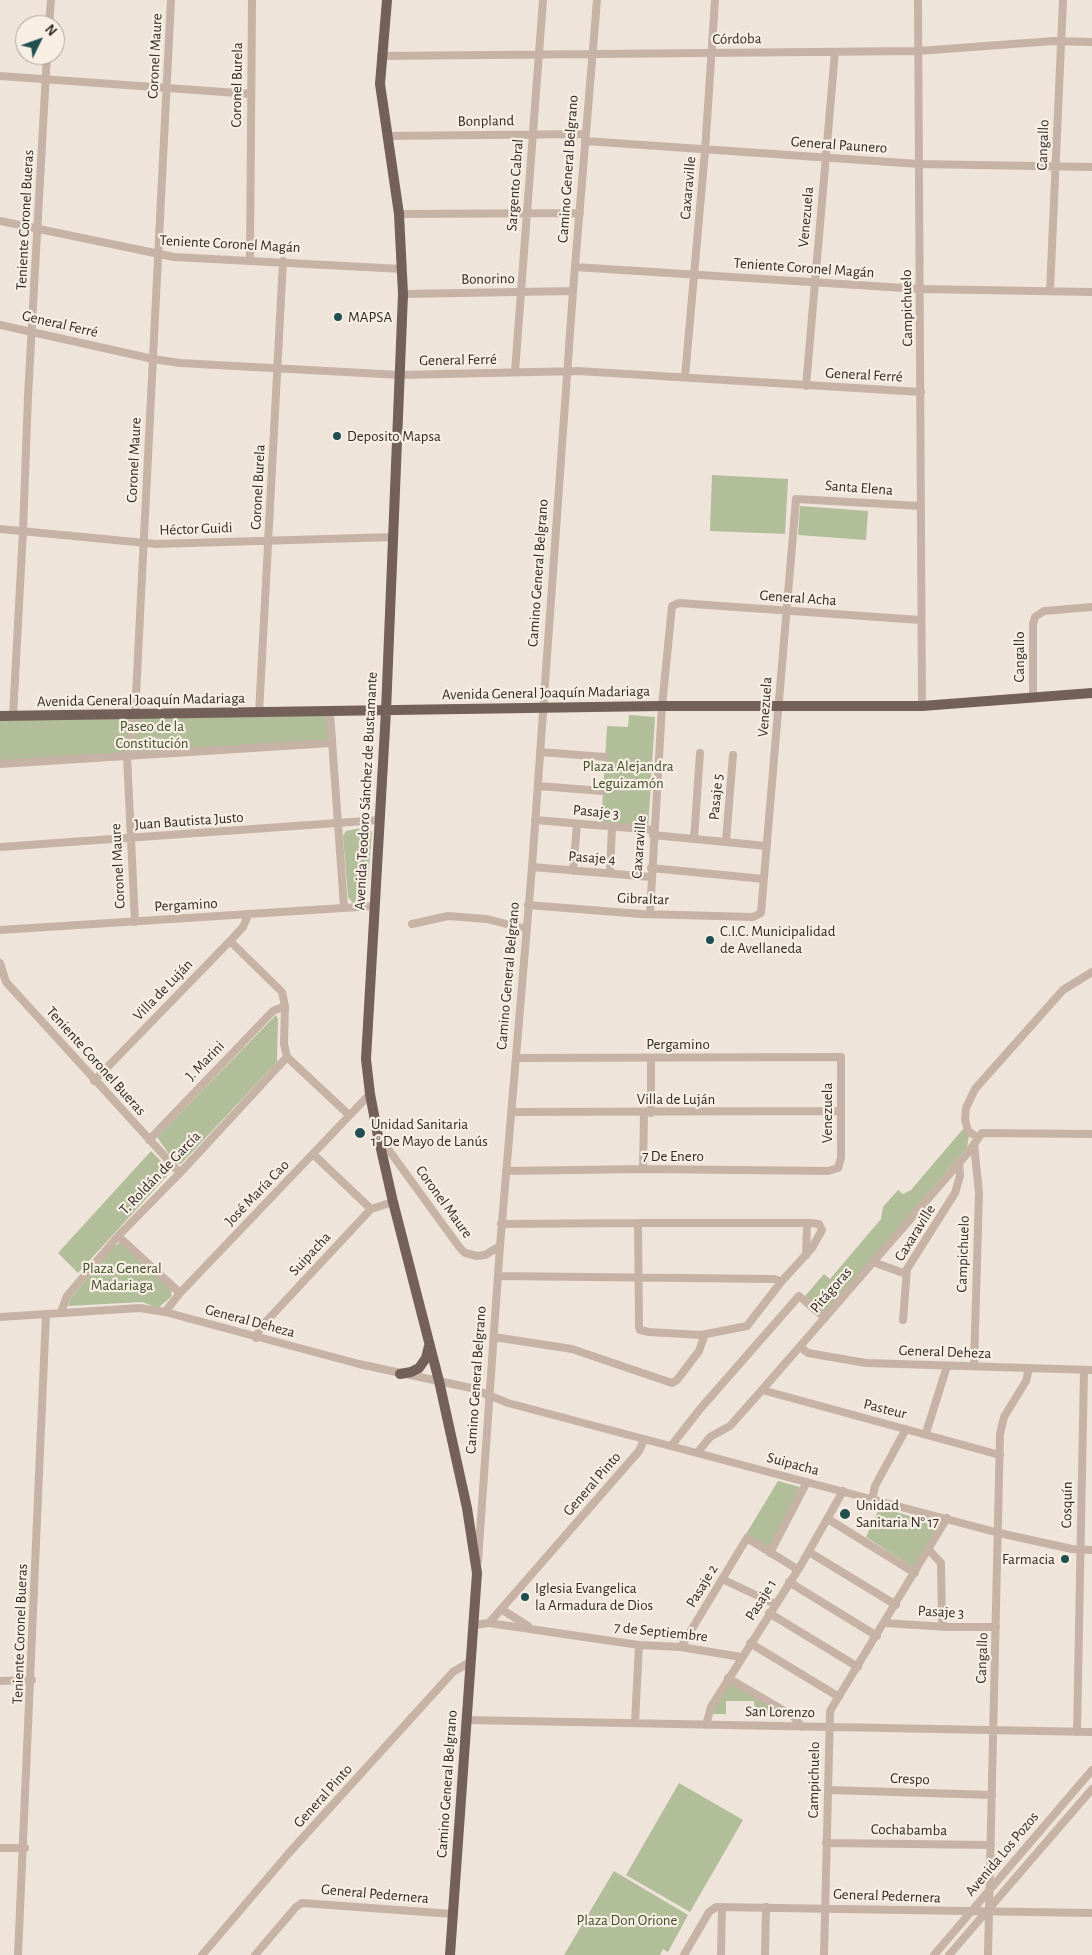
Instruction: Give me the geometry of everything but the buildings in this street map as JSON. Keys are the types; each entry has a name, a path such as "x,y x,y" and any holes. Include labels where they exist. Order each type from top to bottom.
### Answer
{"main road":[{"name":"Avenida Teodoro Sánchez de Bustamante","path":"387,0 380,84 399,214 402,294 386,711 366,1041 370,1094 378,1136 439,1381 467,1508 477,1573"},
{"name":"Avenida General Joaquín Madariaga","path":"0,716 259,714 544,707 922,706 1092,693"},
{"path":"400,1374 419,1368 426,1358 429,1345"},
{"name":"Camino General Belgrano","path":"450,1955 477,1573"}],"street":[{"path":"50,15 51,0"},
{"name":"Coronel Maure","path":"135,922 127,756 135,715 171,0"},
{"name":"Coronel Burela","path":"250,260 252,0"},
{"name":"Sargento Cabral","path":"515,372 543,0"},
{"name":"Camino General Belgrano","path":"477,1573 500,1246 532,867 573,291 597,0"},
{"name":"Caxaraville","path":"685,377 705,150 715,0"},
{"name":"Campichuelo","path":"918,0 921,392 920,620 922,706"},
{"name":"Cangallo","path":"1050,291 1063,0"},
{"name":"Córdoba","path":"381,56 918,51 1061,41 1092,42"},
{"name":"Venezuela","path":"806,386 835,52"},
{"name":"Teniente Coronel Bueras","path":"14,716 24,532 28,396 46,65"},
{"path":"0,76 251,94"},
{"name":"Bonpland","path":"387,136 532,134 585,138"},
{"name":"General Paunero","path":"585,138 705,150 919,164 1092,167"},
{"path":"399,214 580,212"},
{"name":"Teniente Coronel Magán","path":"0,221 159,255 402,269"},
{"name":"Coronel Burela","path":"259,714 279,368 283,261"},
{"name":"Teniente Coronel Magán","path":"576,266 920,289 1092,292"},
{"name":"Bonorino","path":"402,294 573,291"},
{"name":"General Ferré","path":"0,325 153,359 180,363 400,375 568,372 685,377 921,392"},
{"name":"Venezuela","path":"758,915 762,909 796,498"},
{"name":"Santa Elena","path":"796,498 920,506"},
{"name":"Héctor Guidi","path":"0,529 144,543 394,537"},
{"name":"Caxaraville","path":"650,914 651,868 662,706 671,612 675,604"},
{"name":"General Acha","path":"675,604 920,620"},
{"name":"Cangallo","path":"1033,698 1033,624 1035,617 1044,610 1092,607"},
{"path":"330,712 344,907"},
{"path":"0,764 332,743"},
{"path":"540,752 605,757"},
{"path":"694,839 700,752"},
{"name":"Pasaje 5","path":"726,842 733,755"},
{"path":"538,786 603,792"},
{"name":"Juan Bautista Justo","path":"0,847 379,820"},
{"name":"Pasaje 3","path":"535,820 612,827 694,839 767,846"},
{"path":"573,870 577,824"},
{"path":"610,873 612,827"},
{"name":"Pasaje 4","path":"532,867 651,876"},
{"path":"651,868 764,879"},
{"name":"Gibraltar","path":"528,905 650,914 758,915"},
{"name":"Pergamino","path":"0,930 374,906"},
{"name":"Villa de Luján","path":"94,1081 230,942 243,927 248,915"},
{"path":"412,924 448,916 487,919 526,929"},
{"path":"230,942 279,988 285,1006 284,1044 287,1058 349,1115"},
{"name":"Teniente Coronel Bueras","path":"0,963 6,982 94,1081 180,1173"},
{"path":"1092,972 1063,990 975,1089 966,1108 968,1130 975,1140 982,1133 991,1132 1092,1134"},
{"name":"J. Marini","path":"148,1140 272,1011 285,1006"},
{"name":"Venezuela","path":"838,1168 841,1158 841,1057"},
{"name":"Pergamino","path":"516,1058 841,1057"},
{"name":"T. Roldán de García","path":"61,1312 67,1296 118,1236 180,1173 287,1058"},
{"path":"643,1169 651,1058"},
{"name":"José María Cao","path":"165,1312 180,1293 370,1094"},
{"name":"Villa de Luján","path":"512,1112 841,1111"},
{"name":"Coronel Maure","path":"378,1136 465,1253 477,1256 485,1255 500,1246"},
{"name":"Campichuelo","path":"974,1366 979,1193 975,1140"},
{"name":"Pitágoras","path":"698,1452 710,1437 730,1426 762,1390 959,1162 975,1140"},
{"path":"313,1154 371,1209"},
{"name":"Caxaraville","path":"903,1320 906,1274 909,1265 955,1193 960,1176 959,1162"},
{"name":"7 De Enero","path":"506,1171 643,1169 828,1171 838,1168"},
{"name":"Suipacha","path":"256,1338 260,1328 371,1209 393,1202"},
{"path":"502,1224 638,1223 807,1223 819,1224 822,1230 806,1255 781,1282 753,1319 742,1328 705,1334 640,1330 637,1321 638,1223"},
{"path":"806,1255 807,1223"},
{"path":"118,1236 180,1293"},
{"path":"873,1262 906,1274"},
{"path":"498,1276 775,1278 781,1282"},
{"path":"671,1446 799,1296 825,1318"},
{"name":"General Deheza","path":"0,1318 61,1312 140,1308 165,1312 256,1338 400,1374 477,1390 489,1395"},
{"name":"Teniente Coronel Bueras","path":"18,1955 32,1680 46,1314"},
{"path":"494,1337 572,1349 672,1383 677,1380 699,1351 705,1334"},
{"name":"General Deheza","path":"800,1347 808,1353 866,1363 1088,1370"},
{"path":"926,1433 947,1366"},
{"name":"Cangallo","path":"988,1955 1002,1422 1026,1381 1029,1368"},
{"name":"Cosquín","path":"1077,1732 1080,1550 1088,1370"},
{"name":"Pasteur","path":"762,1390 926,1433 1000,1455"},
{"name":"Suipacha","path":"489,1395 508,1403 644,1440 698,1452 842,1492 999,1532 1080,1550 1092,1550"},
{"path":"872,1499 875,1486 906,1429"},
{"name":"General Pinto","path":"489,1623 639,1451 644,1440"},
{"path":"797,1569 770,1553 807,1482"},
{"name":"Pasaje 1","path":"706,1724 711,1707 728,1678 808,1552 842,1492"},
{"name":"Campichuelo","path":"824,1955 828,1727 830,1711 947,1518"},
{"path":"828,1519 915,1573"},
{"name":"Pasaje 2","path":"681,1647 747,1538 770,1553"},
{"path":"929,1550 941,1563 942,1621 944,1626"},
{"path":"808,1552 896,1605"},
{"path":"722,1579 775,1604"},
{"path":"788,1582 877,1636"},
{"path":"501,1609 532,1629"},
{"path":"769,1613 858,1667"},
{"path":"474,1626 489,1623"},
{"name":"7 de Septiembre","path":"489,1623 639,1645 681,1647 741,1657"},
{"name":"Pasaje 3","path":"885,1623 996,1627"},
{"path":"750,1644 839,1697"},
{"path":"635,1723 639,1645"},
{"name":"General Pinto","path":"202,1955 288,1854 447,1679 458,1668 470,1662"},
{"path":"728,1678 794,1716 802,1726"},
{"path":"0,1680 32,1680"},
{"name":"San Lorenzo","path":"467,1720 1092,1732"},
{"name":"Avenida Los Pozos","path":"934,1955 1092,1770"},
{"name":"Avenida Los Pozos","path":"949,1955 1092,1789"},
{"name":"Crespo","path":"828,1790 992,1795"},
{"name":"Cochabamba","path":"826,1843 991,1845"},
{"path":"0,1848 24,1848"},
{"name":"General Pedernera","path":"255,1955 296,1907 308,1902 453,1914"},
{"path":"721,1955 722,1907"},
{"path":"765,1955 766,1907"},
{"name":"General Pedernera","path":"684,1955 712,1908 766,1907 1092,1913"}],"green space":[{"path":"712,475 788,479 785,534 710,531"},
{"path":"800,506 868,511 866,540 798,535"},
{"name":"Paseo de la Constitución","path":"330,713 332,743 0,764 0,716"},
{"name":"Plaza Alejandra Leguizamón","path":"629,715 655,717 648,830 601,826 607,726 628,727"},
{"path":"366,827 372,832 367,892 361,901 353,903 348,897 343,836 346,831"},
{"path":"276,1015 278,1019 277,1062 181,1164 175,1163 157,1137"},
{"path":"963,1129 969,1136 967,1148 825,1313 805,1296 824,1274 830,1279 881,1219 883,1207 898,1190 903,1194 911,1190"},
{"path":"151,1151 168,1168 167,1176 78,1273 58,1253"},
{"name":"Plaza General Madariaga","path":"121,1242 172,1289 171,1297 158,1308 142,1302 68,1306 70,1299 114,1246"},
{"path":"778,1481 800,1487 769,1549 746,1534"},
{"path":"880,1507 939,1525 914,1568 866,1537"},
{"path":"729,1682 784,1714 755,1713 754,1701 726,1701 726,1714 713,1714 713,1708"},
{"path":"679,1783 743,1820 690,1912 626,1875"},
{"name":"Plaza Don Orione","path":"614,1871 688,1915 668,1952 663,1949 660,1955 564,1955"}],"place":[{"name":"MAPSA","path":"338,317"},
{"name":"Deposito Mapsa","path":"337,436"},
{"name":"C.I.C. Municipalidad de Avellaneda","path":"710,940"},
{"name":"Unidad Sanitaria 1° De Mayo de Lanús","path":"360,1133"},
{"name":"Unidad Sanitaria N° 17","path":"845,1514"},
{"name":"Farmacia","path":"1065,1559"},
{"name":"Iglesia Evangelica la Armadura de Dios","path":"525,1597"}]}
